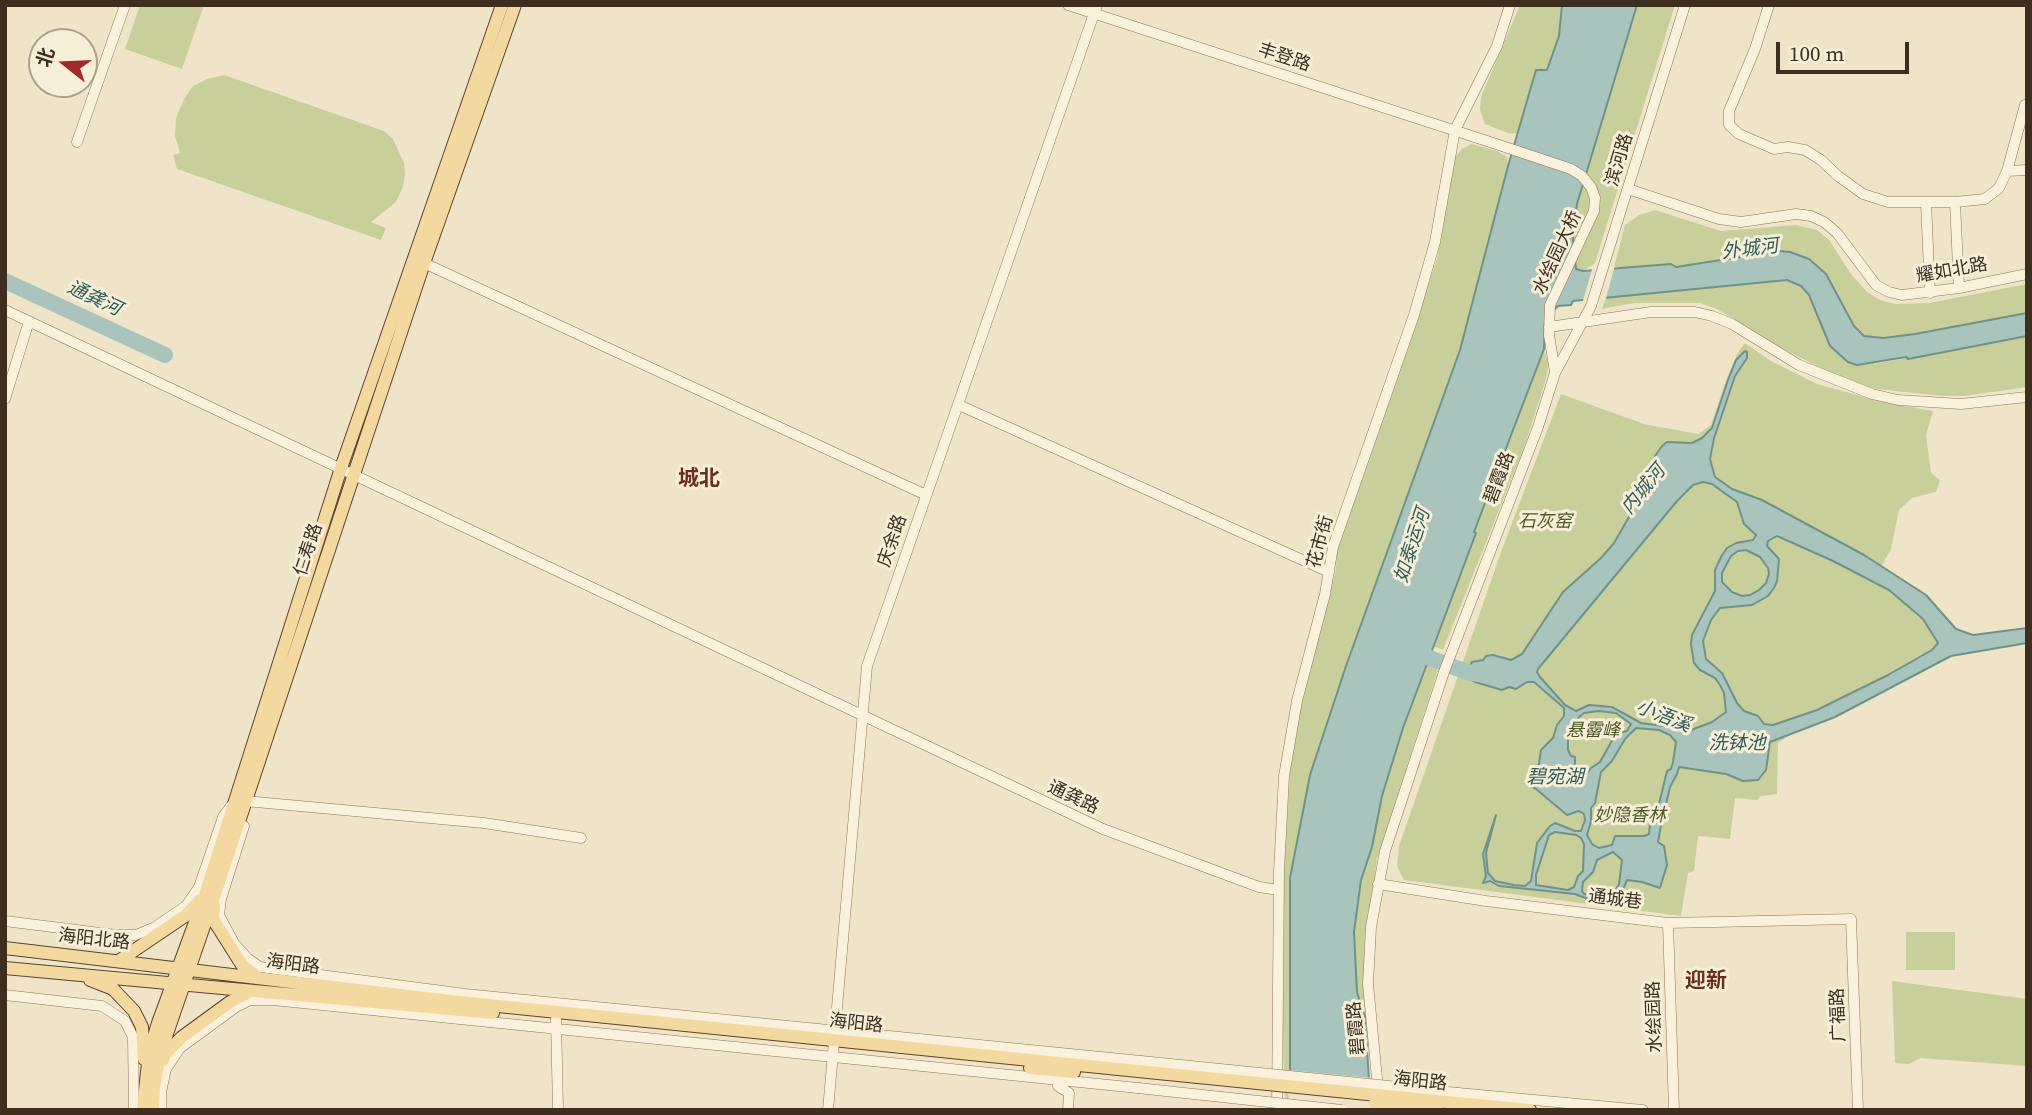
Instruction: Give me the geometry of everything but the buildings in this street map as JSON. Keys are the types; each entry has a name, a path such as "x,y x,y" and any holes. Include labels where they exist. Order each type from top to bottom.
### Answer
{"main road":[{"name":"仁寿路","path":"140,1106 149,1053 178,984 209,896 502,5"},
{"name":"仁寿路","path":"347,471 515,5"},
{"path":"120,960 185,916 209,896 213,919 242,964 258,978"},
{"name":"海阳北路","path":"5,948 184,968"},
{"name":"海阳北路","path":"5,968 178,984"},
{"name":"海阳路","path":"184,968 446,1000 1057,1067 1457,1098 1531,1110"},
{"path":"77,975 113,989 134,1011 142,1027 144,1059 140,1106"},
{"name":"仁寿路","path":"153,1110 153,1087 178,984"},
{"name":"海阳路","path":"178,984 556,1024 833,1043"},
{"path":"153,1087 166,1053 182,1037 230,1002 251,991"},
{"name":"海阳路","path":"1139,1074 1437,1110"}],"street":[{"path":"77,142 125,5"},
{"name":"丰登路","path":"1069,5 1095,9 1490,142"},
{"name":"花市街","path":"1277,1110 1278,890 1287,746 1333,547 1414,315 1435,242 1455,130 1497,46 1510,5"},
{"name":"滨河路","path":"1584,323 1685,5"},
{"path":"1769,5 1746,72 1729,111 1729,125 1740,134 1774,149 1788,147 1805,150 1863,194 1888,202 1985,199 1999,188 2007,171 2027,105"},
{"name":"庆余路","path":"828,1110 861,716 871,651 1095,9"},
{"name":"水绘园大桥","path":"1490,142 1571,169 1582,176 1591,187 1595,198 1594,211 1550,305 1549,323"},
{"path":"2007,171 2027,170"},
{"name":"耀如北路","path":"1628,189 1719,219 1741,222 1796,214 1811,216 1837,233 1876,285 1902,295 1930,293 2027,274"},
{"path":"1926,202 1930,293"},
{"path":"1955,202 1959,288"},
{"path":"424,262 926,495"},
{"name":"通龚路","path":"5,310 1103,829 1259,887 1278,890"},
{"path":"1555,373 1549,323 1584,323 1651,313 1695,312 1732,324 1798,365 1872,394 1898,400 1961,404 2027,397"},
{"path":"5,399 29,321"},
{"name":"碧霞路","path":"1379,1105 1368,984 1371,927 1378,884 1396,813 1450,654 1538,427 1555,373 1584,323"},
{"path":"959,405 1329,572"},
{"path":"241,800 247,815 221,899 219,915 234,943 247,958 260,967 833,1043"},
{"path":"5,921 116,935 136,935 155,927 186,906 199,887 223,817 241,800 484,824 581,838"},
{"name":"通城巷","path":"1378,884 1486,901 1668,923 1850,919"},
{"name":"广福路","path":"1850,919 1858,1110"},
{"name":"水绘园路","path":"1668,923 1674,1110"},
{"path":"5,995 102,1006 125,1021 133,1037 140,1106"},
{"path":"161,1110 161,1092 166,1069 180,1048 236,1007 250,1000 556,1024 558,1110"},
{"path":"1057,1067 1058,1086 1069,1093 1068,1110"},
{"path":"1139,1074 1342,1110"},
{"path":"1457,1098 1643,1110"}],"green space":[{"path":"140,5 204,5 182,69 125,49"},
{"path":"1520,5 1562,5 1559,36 1547,70 1536,71 1517,133 1510,134 1485,124 1480,110 1481,97"},
{"path":"1637,5 1675,5 1595,263 1583,271 1576,269 1573,240 1577,204"},
{"path":"224,75 384,131 393,139 404,163 405,174 396,202 371,222 386,228 381,240 177,169 173,155 180,153 175,136 176,118 184,99 193,86"},
{"path":"1472,144 1497,151 1507,157 1508,166 1460,350 1393,539 1290,878 1292,1110 1286,1110 1281,1008 1283,881 1292,742 1336,569 1337,549 1437,259 1454,158 1462,149"},
{"path":"1655,210 1721,231 1796,225 1817,230 1829,240 1851,274 1867,292 1880,300 1895,304 1929,303 2027,284 2027,313 1915,334 1871,338 1858,333 1826,274 1809,259 1779,251 1675,267 1614,267 1625,225 1639,215"},
{"path":"1787,280 1801,286 1816,308 1874,364 2027,336 2027,387 1965,396 1877,389 1852,382 1821,368 1783,349 1717,309 1700,303 1634,303 1602,309 1606,298"},
{"path":"1745,343 1771,361 1817,384 1883,402 1933,411 1926,435 1931,473 1940,480 1936,492 1912,498 1899,510 1891,549 1881,567 1926,595 1947,651 1805,725 1778,743 1777,794 1761,796 1757,800 1735,798 1730,839 1698,836 1694,871 1688,873 1681,916 1404,880 1397,866 1399,846 1501,552 1561,394 1644,424 1698,434 1711,425 1726,380"},
{"path":"1544,349 1548,363 1547,376 1525,445 1443,650 1433,646"},
{"path":"1426,665 1438,670 1377,859 1364,959 1365,1017 1357,992 1354,932 1361,880 1372,847 1382,796"},
{"path":"1906,932 1955,932 1955,970 1906,970"},
{"path":"1892,981 2027,999 2027,1066 1920,1058 1909,1064 1895,1063"}],"water":[{"name":"如泰运河","path":"1562,5 1637,5 1577,204 1573,240 1576,269 1583,271 1671,264 1676,267 1779,251 1790,252 1809,259 1826,274 1854,326 1864,336 1883,338 1915,334 2027,313 2027,336 1908,359 1906,357 1857,365 1848,362 1830,346 1809,295 1801,286 1787,280 1573,301 1571,305 1558,306 1545,318 1544,349 1403,728 1382,796 1372,847 1361,880 1354,932 1357,992 1365,1017 1370,1096 1292,1110 1290,878 1310,775 1346,666 1460,350 1536,70 1547,70 1559,36"},
{"path":"1747,352 1747,358 1735,376 1714,438 1710,459 1715,477 1732,489 1762,500 1864,555 1926,595 1956,629 1973,635 2027,628 2027,643 1951,656 1835,717 1770,742 1766,770 1758,780 1743,781 1726,774 1679,767 1670,787 1658,842 1664,846 1667,865 1660,888 1627,880 1620,897 1599,900 1575,894 1499,886 1490,881 1483,883 1486,876 1483,854 1496,815 1486,853 1488,873 1495,881 1525,886 1531,881 1537,843 1550,826 1555,823 1581,831 1585,820 1584,814 1579,811 1567,815 1525,783 1539,764 1541,750 1553,738 1557,725 1564,716 1564,708 1534,682 1527,682 1516,689 1509,687 1502,690 1475,682 1468,678 1467,672 1472,662 1483,660 1486,656 1511,660 1522,654 1563,592 1614,543 1637,503 1655,456 1662,446 1667,442 1692,443 1712,428 1736,360","holes":["1703,482 1712,484 1737,502 1744,524 1756,535 1753,540 1736,543 1727,548 1721,557 1715,570 1715,591 1692,635 1694,663 1700,670 1715,678 1720,685 1724,693 1726,712 1712,722 1691,730 1641,723 1612,707 1589,705 1576,711 1565,705 1540,677 1538,669 1693,485","1777,536 1889,590 1923,619 1938,643 1932,650 1888,675 1817,710 1773,725 1764,724 1758,716 1744,711 1737,703 1722,673 1706,659 1703,641 1711,620 1720,608 1752,605 1768,596 1774,588 1779,559 1767,546 1768,541","1746,550 1760,557 1768,568 1766,583 1750,595 1742,596 1732,592 1722,582 1722,573 1731,556","1599,711 1616,713 1631,724 1627,731 1614,737 1600,762 1591,768 1581,782 1575,778 1575,757 1571,756 1568,750 1568,737 1584,713","1636,728 1659,730 1670,735 1676,742 1671,769 1667,771 1649,834 1615,836 1612,845 1599,848 1592,844 1587,835 1591,808 1595,803 1601,772 1612,761 1625,739","1555,832 1581,838 1584,844 1583,871 1574,887 1568,890 1536,885 1536,875 1549,835","1613,852 1622,860 1619,884 1614,893 1597,896 1584,894 1583,882 1593,872 1597,860"]}],"pier":[{"path":"1615,265 1605,302 1582,304 1593,266"},
{"path":"1287,1070 1372,1078 1372,1110 1289,1110"}],"waterway":[{"name":"通龚河","path":"5,281 165,355"},
{"name":"内城河","path":"1408,650 1467,672 1486,675"}],"district":[{"name":"城北","path":"699,480"},
{"name":"迎新","path":"1706,982"}],"water label":[{"name":"外城河","path":"1750,250"},
{"name":"小浯溪","path":"1663,717"},
{"name":"洗钵池","path":"1737,744"},
{"name":"碧宛湖","path":"1555,778"}],"park label":[{"name":"石灰窑","path":"1545,522"},
{"name":"悬霤峰","path":"1593,731"},
{"name":"妙隐香林","path":"1630,816"}]}
